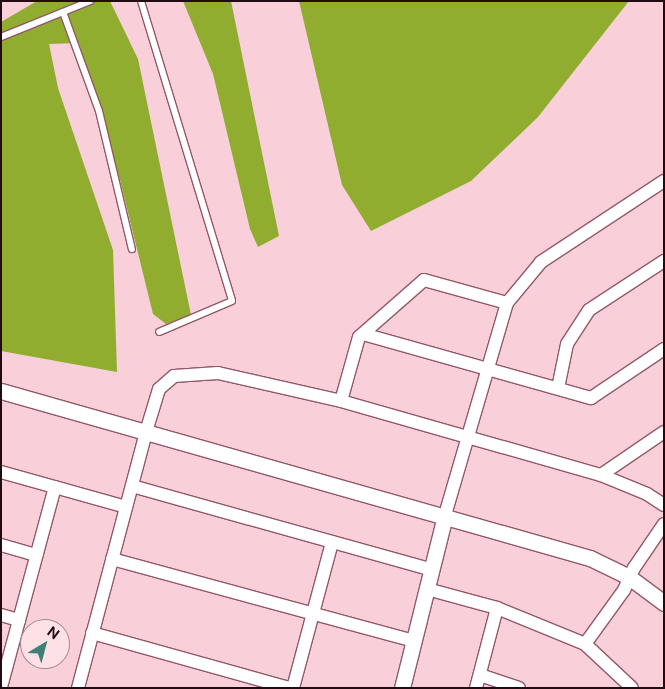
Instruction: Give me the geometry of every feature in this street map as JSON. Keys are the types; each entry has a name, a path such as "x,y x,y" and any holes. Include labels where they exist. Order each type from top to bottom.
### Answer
{"street":[{"path":"402,688 445,515 507,303 541,262 662,186"},
{"path":"558,388 567,344 589,310 664,262"},
{"path":"341,401 363,334 424,280 507,303"},
{"path":"363,334 488,371 591,398 664,349"},
{"path":"78,688 159,389 174,376 218,373 341,401 602,474 646,494 664,505"},
{"path":"1,391 445,515 590,558 630,577 664,603"},
{"path":"602,474 664,432"},
{"path":"1,472 126,507"},
{"path":"132,486 432,570"},
{"path":"1,686 55,487"},
{"path":"585,644 664,524"},
{"path":"294,688 332,542"},
{"path":"1,545 37,555"},
{"path":"112,559 414,641"},
{"path":"426,590 497,608 585,644 632,688"},
{"path":"476,688 497,608"},
{"path":"1,615 19,620"},
{"path":"92,633 289,688"},
{"path":"480,675 519,688"}],"lane":[{"path":"1,37 90,1"},
{"path":"141,1 232,300 159,332"},
{"path":"64,12 99,111 132,249"}],"green space":[{"path":"37,1 110,1 138,59 191,315 166,324 153,314 120,180 79,43 49,44 58,88 113,250 117,372 1,351 1,22"},
{"path":"183,1 231,1 279,236 258,247 250,229 213,74"},
{"path":"299,1 629,1 538,117 471,181 371,231 342,185"}]}
